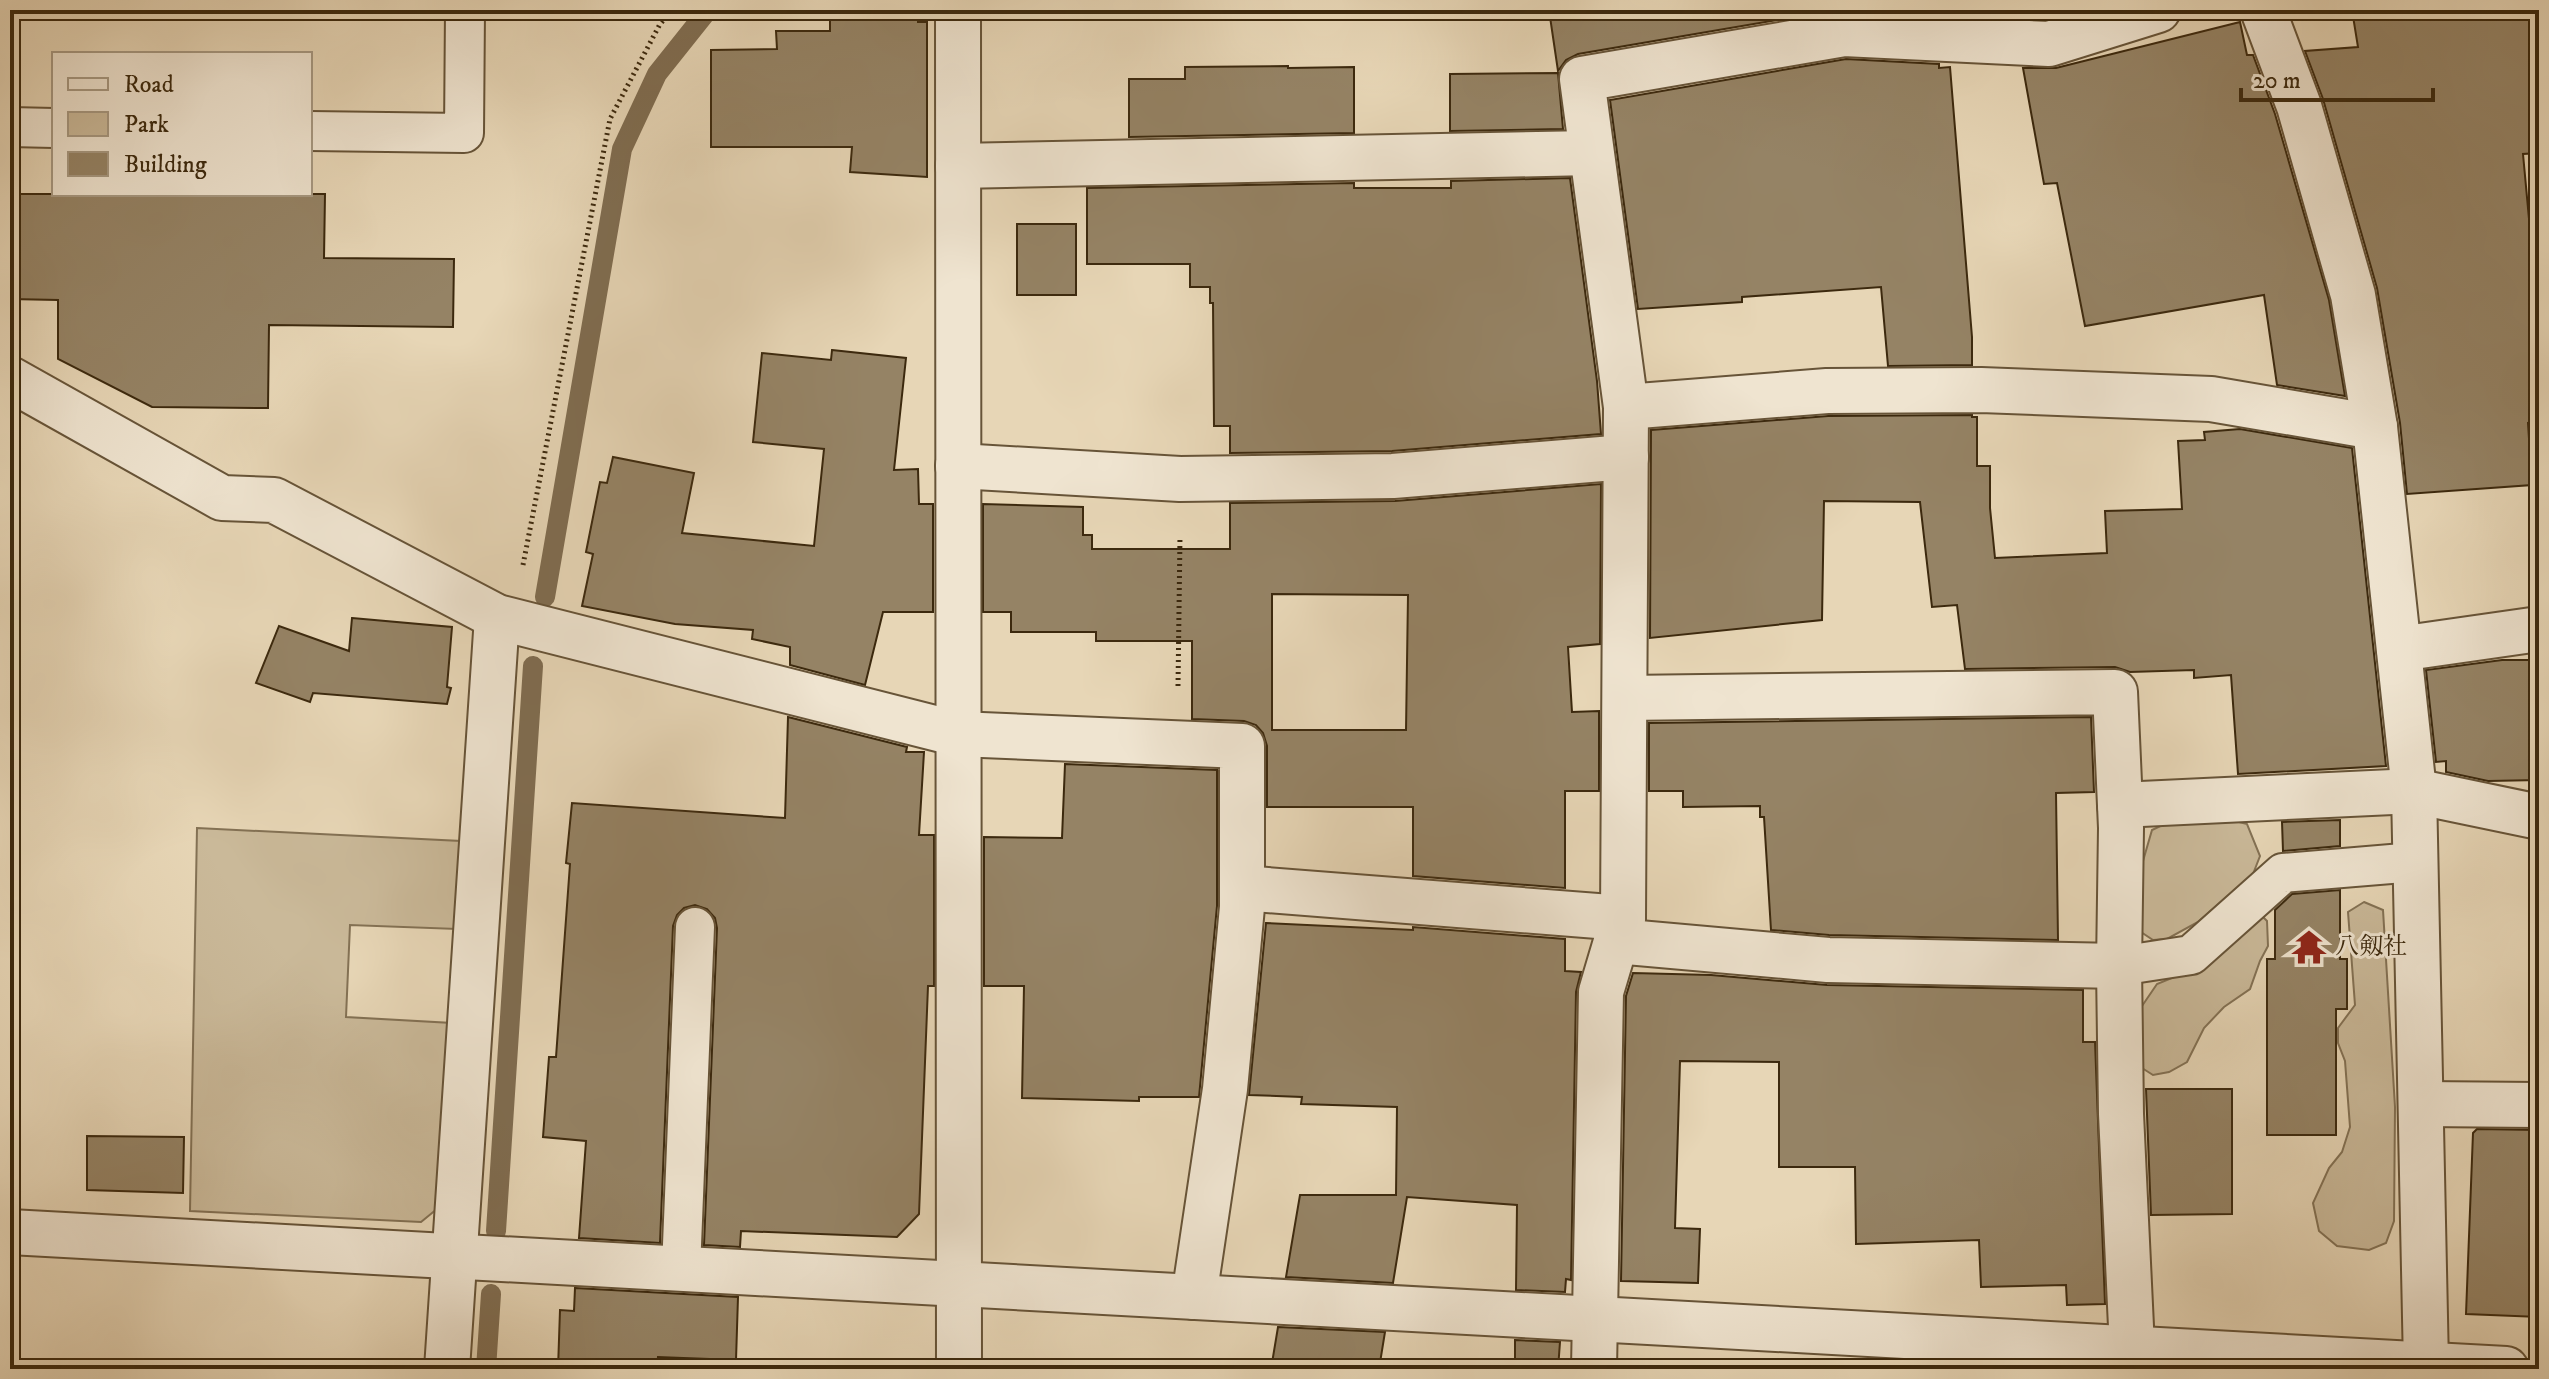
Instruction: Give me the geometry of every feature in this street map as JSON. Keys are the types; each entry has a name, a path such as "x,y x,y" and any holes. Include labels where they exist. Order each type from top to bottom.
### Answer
{"street":[{"path":"958,10 959,1369"},
{"path":"1594,1369 1601,992 1620,929 1626,407 1582,79 1844,34 2049,44 2158,10"},
{"path":"2263,10 2299,106 2353,295 2375,427 2414,791 2426,1365"},
{"path":"958,166 1591,153"},
{"path":"10,379 222,498 274,500 505,619 958,734 1242,746 1242,888 1225,1089 1194,1297"},
{"path":"1626,407 1827,391 1981,390 2211,399 2375,427"},
{"path":"958,466 1180,479 1393,476 1626,457"},
{"path":"447,1369 505,619"},
{"path":"2399,649 2539,629"},
{"path":"1625,698 2115,692 2120,805 2121,1114 2132,1348"},
{"path":"2120,805 2414,791 2539,817"},
{"path":"1242,888 1620,929 1828,960 2119,966"},
{"path":"2422,1104 2539,1105"},
{"path":"10,1232 2132,1348 2321,1364 2506,1369"}],"lane":[{"path":"312,131 464,133 465,10"},
{"path":"10,127 52,128"},
{"path":"2119,966 2191,955 2283,873 2415,862"},
{"path":"681,1269 695,927"}],"path":[{"path":"505,619 610,119 660,24 673,10"},
{"path":"1177,742 1180,479"}],"green space":[{"path":"2227,819 2247,824 2260,856 2253,874 2198,922 2167,939 2153,940 2141,932 2143,861 2152,830 2171,821"},
{"path":"197,828 461,841 457,929 350,925 346,1017 452,1023 443,1204 421,1222 190,1211"},
{"path":"2364,902 2383,910 2395,1107 2394,1221 2386,1243 2369,1250 2337,1246 2319,1231 2313,1203 2329,1168 2342,1152 2350,1127 2345,1061 2338,1043 2338,1028 2355,1005 2348,912"},
{"path":"2260,914 2267,921 2268,946 2250,989 2224,1007 2204,1028 2187,1062 2169,1072 2153,1075 2142,1068 2138,1046 2142,1006 2157,984 2199,967"}],"building":[{"path":"830,10 918,10 918,22 927,22 927,177 850,172 852,147 711,147 711,50 777,49 776,31 830,31"},
{"path":"1549,10 1836,10 1578,54 1566,60 1558,71"},
{"path":"2352,10 2539,10 2539,153 2523,154 2539,327 2539,422 2528,423 2532,485 2407,494 2400,423 2377,288 2323,99 2305,51 2358,47"},
{"path":"2240,22 2247,55 2253,55 2275,114 2329,300 2345,396 2277,385 2264,295 2085,326 2057,183 2044,184 2023,68 2056,68"},
{"path":"1846,59 1950,67 1972,365 1888,366 1881,287 1742,297 1742,302 1638,309 1610,100"},
{"path":"1185,67 1354,67 1354,133 1129,137 1129,79 1185,79"},
{"path":"1558,73 1563,129 1450,131 1450,74"},
{"path":"1570,178 1597,381 1601,434 1392,451 1230,453 1230,426 1214,426 1213,303 1210,303 1210,287 1190,287 1190,264 1087,264 1087,188 1354,183 1354,188 1451,188 1451,181"},
{"path":"10,194 325,194 324,258 454,259 453,327 269,325 268,408 152,407 58,359 58,300 10,299"},
{"path":"1017,224 1076,224 1076,295 1017,295"},
{"path":"832,350 906,358 894,470 918,469 919,504 933,504 933,612 883,612 865,685 790,665 790,647 752,639 753,630 675,624 582,606 593,554 586,552 600,482 607,483 613,457 694,473 682,533 814,546 824,449 753,442 762,353 831,360"},
{"path":"1828,416 1977,417 1977,466 1990,466 1995,558 2107,553 2105,511 2182,509 2178,441 2205,440 2204,432 2240,429 2352,448 2386,766 2238,774 2231,675 2194,678 2194,670 2130,672 2115,667 1965,669 1957,605 1932,607 1920,502 1824,501 1822,620 1650,638 1651,430"},
{"path":"1601,484 1600,644 1568,647 1572,712 1599,711 1599,791 1565,791 1565,888 1413,876 1413,807 1267,807 1267,746 1263,733 1256,725 1244,721 1192,719 1192,641 1096,641 1096,632 1011,632 1011,612 983,612 983,504 1083,507 1083,535 1092,535 1092,549 1230,549 1230,503 1395,501","holes":["1272,594 1408,595 1406,730 1272,730"]},
{"path":"352,618 452,627 447,687 451,688 447,704 313,693 310,702 256,683 279,626 349,651"},
{"path":"2502,660 2539,660 2539,780 2488,781 2446,772 2446,761 2436,762 2426,670"},
{"path":"788,717 907,747 906,752 924,752 919,835 934,835 934,986 928,986 919,1214 897,1237 741,1231 740,1247 704,1245 717,928 715,918 707,909 695,905 684,908 673,926 660,1243 579,1238 586,1141 543,1137 549,1057 556,1057 572,803 785,818"},
{"path":"2091,717 2094,792 2056,793 2058,940 1829,935 1771,930 1764,817 1760,817 1760,806 1683,807 1683,791 1649,791 1649,723"},
{"path":"1065,764 1217,770 1217,906 1199,1097 1139,1097 1139,1101 1022,1098 1024,986 984,986 984,837 1062,838"},
{"path":"2340,820 2340,846 2283,851 2282,822"},
{"path":"2340,890 2340,959 2347,959 2347,1009 2336,1009 2336,1135 2267,1135 2267,959 2275,959 2275,910 2292,894"},
{"path":"1266,923 1413,930 1413,927 1565,939 1565,971 1581,972 1576,992 1571,1280 1566,1279 1565,1292 1516,1290 1517,1205 1407,1197 1393,1283 1286,1277 1300,1195 1396,1195 1397,1107 1301,1104 1302,1097 1249,1095"},
{"path":"1633,973 1711,975 1827,985 2083,990 2083,1042 2095,1042 2105,1304 2067,1305 2066,1285 1981,1287 1979,1240 1856,1244 1855,1167 1779,1167 1779,1062 1680,1061 1675,1228 1700,1229 1698,1283 1621,1281 1626,996"},
{"path":"2146,1089 2232,1089 2232,1214 2151,1215"},
{"path":"2477,1129 2539,1130 2539,1317 2466,1314 2473,1133"},
{"path":"87,1136 184,1137 183,1193 87,1190"},
{"path":"575,1288 738,1297 736,1360 658,1357 657,1369 558,1369 560,1310 574,1311"},
{"path":"1278,1327 1385,1332 1379,1369 1271,1369"},
{"path":"1515,1340 1560,1342 1558,1369 1515,1369"}],"waterway":[{"path":"545,597 622,149 657,74 708,10"},
{"path":"496,1231 533,666"},
{"path":"486,1369 491,1294"}],"place":[{"name":"八剱社","path":"2309,947"}]}
